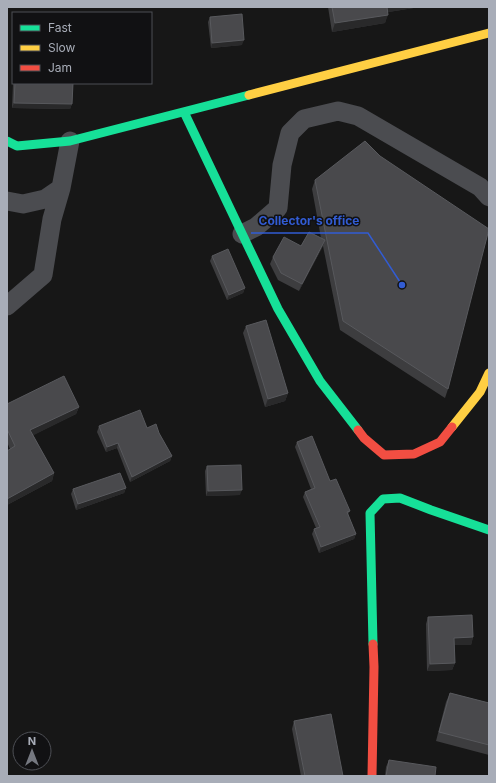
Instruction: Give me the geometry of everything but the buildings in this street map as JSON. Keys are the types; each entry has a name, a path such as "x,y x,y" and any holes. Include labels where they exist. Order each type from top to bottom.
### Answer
{"street":[{"path":"10,146 70,141 489,33"},
{"path":"242,234 256,227 278,208 282,165 290,133 304,119 338,111 358,116 480,187 489,197"},
{"path":"184,112 278,309 320,381 364,438 384,455 414,454 440,442 480,392 489,373"},
{"path":"7,306 43,275 52,219 61,188 70,141"},
{"path":"7,200 23,204 45,199 61,188"},
{"path":"372,776 374,667 370,514 383,499 400,498 489,530"}],"traffic: fast":[{"path":"7,141 17,146 70,141 249,95"},
{"path":"184,112 278,309 320,381 358,430"},
{"path":"373,644 370,513 383,499 400,498 489,530"}],"traffic: slow":[{"path":"249,95 489,33"},
{"path":"452,427 480,392 489,373"}],"traffic: jam":[{"path":"358,430 364,438 384,455 414,454 440,442 452,427"},
{"path":"372,776 373,644"}],"place":[{"name":"Collector's office","path":"402,285"}]}
